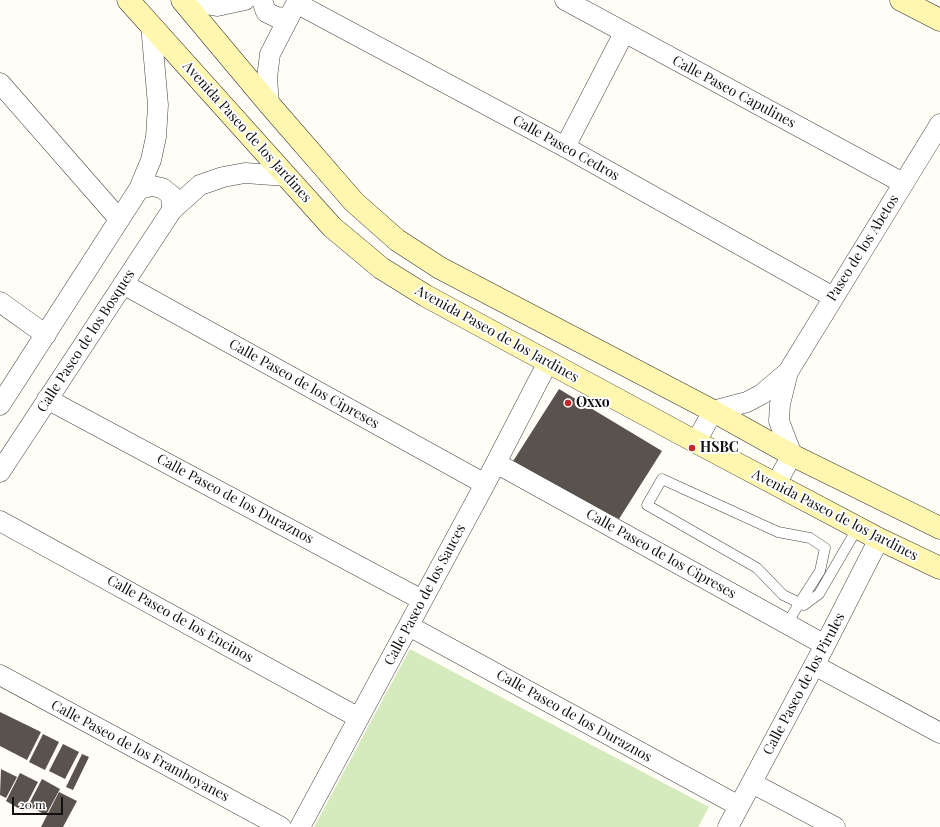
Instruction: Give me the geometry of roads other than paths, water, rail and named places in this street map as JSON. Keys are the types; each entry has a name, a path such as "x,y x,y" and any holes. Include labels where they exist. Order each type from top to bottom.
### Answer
{"street":[{"name":"Avenida Paseo de los Jardines","path":"128,0 332,227 381,268 426,296 696,442 879,539 940,568"},
{"path":"182,0 217,6 245,0"},
{"path":"182,0 354,202 397,240 440,268 713,411 792,455 940,528"},
{"path":"262,0 266,12 276,17 294,7"},
{"name":"Calle Paseo Capulines","path":"565,0 903,183"},
{"path":"901,0 939,21"},
{"path":"269,104 267,78 270,54 294,7"},
{"name":"Calle Paseo Cedros","path":"294,7 565,147 833,297"},
{"path":"0,405 46,335 119,218 139,190 151,160 156,137 158,105 151,25"},
{"path":"565,147 624,33"},
{"path":"0,83 119,218"},
{"name":"Paseo de los Abetos","path":"792,455 779,421 780,404 788,372 940,124"},
{"name":"Calle Paseo de los Bosques","path":"0,472 172,210 200,185 223,177 245,173 286,176"},
{"path":"139,190 152,186 162,188 168,192 172,199 172,210"},
{"name":"Calle Paseo de los Cipreses","path":"123,284 485,484"},
{"path":"0,302 46,335"},
{"name":"Calle Paseo de los Sauces","path":"300,827 485,484 548,362"},
{"name":"Paseo de los Abetos","path":"713,411 747,402 762,394 788,372"},
{"name":"Calle Paseo de los Duraznos","path":"47,399 422,600"},
{"path":"696,442 713,411"},
{"path":"776,484 792,455"},
{"name":"Calle Paseo de los Cipreses","path":"496,463 826,645"},
{"name":"Calle Paseo de los Encinos","path":"0,521 359,718"},
{"name":"Calle Paseo de los Pirules","path":"728,827 826,645 879,539"},
{"name":"Calle Paseo de los Duraznos","path":"409,626 739,806"},
{"path":"814,665 940,733"},
{"name":"Calle Paseo de los Framboyanes","path":"0,675 280,827"},
{"path":"752,783 835,827"}],"lane":[{"path":"787,624 797,607 801,601 820,571 825,548 810,538 778,532 662,479 647,505 757,568 783,595 797,602 804,605 819,594 858,527"}],"place":[{"name":"Oxxo","path":"568,403"},
{"name":"HSBC","path":"692,448"}]}
